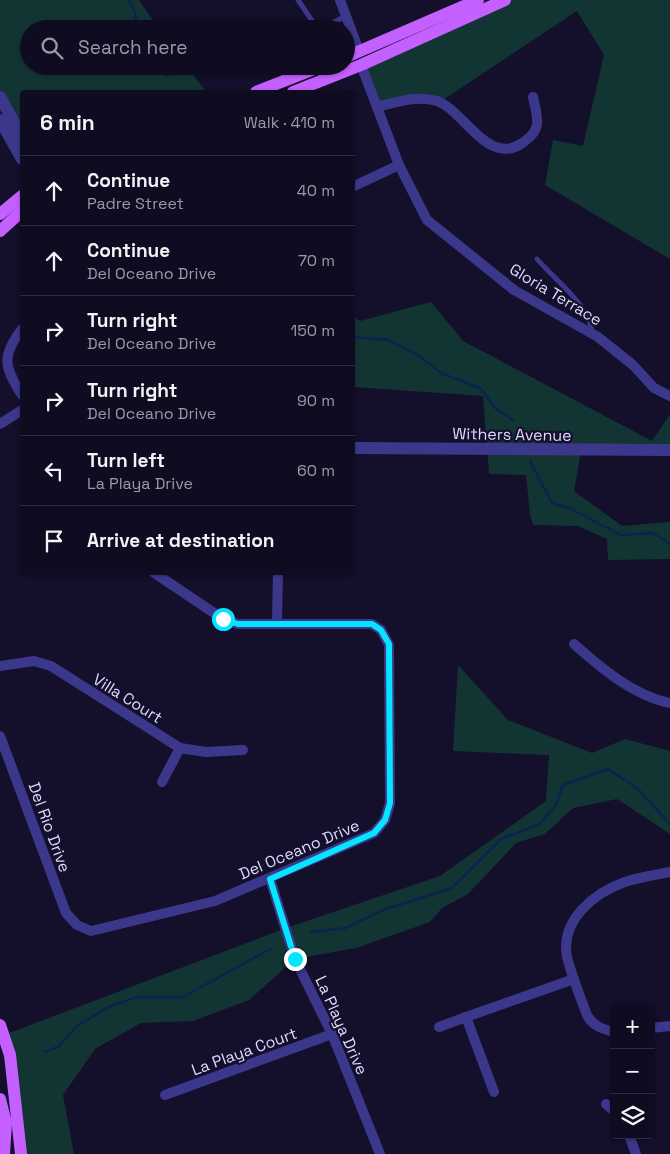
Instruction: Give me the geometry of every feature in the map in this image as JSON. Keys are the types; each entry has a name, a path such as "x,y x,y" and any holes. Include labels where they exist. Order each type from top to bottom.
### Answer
{"main road":[{"path":"355,54 478,0"},
{"path":"355,67 505,0"},
{"path":"261,90 299,75"},
{"path":"298,90 336,75"},
{"path":"0,214 20,198"},
{"path":"0,231 20,213"},
{"path":"0,1025 10,1055 21,1154"},
{"path":"0,1099 6,1123 4,1154"}],"street":[{"path":"340,0 348,20"},
{"path":"355,39 360,52"},
{"name":"Gloria Terrace","path":"361,65 399,165 427,220 514,290 592,334 633,365 654,388 670,396"},
{"path":"0,97 20,133"},
{"path":"377,107 407,99 424,98 440,102 484,140 507,149 518,147 534,135 538,124 533,97"},
{"path":"0,120 20,155"},
{"path":"355,185 399,165"},
{"path":"20,332 10,345 7,368 20,391"},
{"path":"0,424 20,411"},
{"name":"Withers Avenue","path":"355,448 670,450"},
{"name":"Del Oceano Drive","path":"77,925 91,931 215,901 374,833 385,820 390,803 389,644 381,630 372,624 238,624 223,619 157,575"},
{"path":"278,575 278,623"},
{"path":"574,644 599,666 630,686 655,700 670,703"},
{"name":"Villa Court","path":"0,666 34,661 52,666 180,748 206,752 243,750"},
{"name":"Del Rio Drive","path":"0,736 66,913 77,925"},
{"path":"162,782 180,748"},
{"path":"610,1031 602,1029 591,1022 574,979 567,956 567,938 573,922 582,908 599,894 625,881 670,872"},
{"name":"La Playa Drive","path":"270,879 295,959 332,1034 380,1154"},
{"path":"439,1027 574,979"},
{"path":"466,1017 494,1092"},
{"path":"655,1028 670,1026"},
{"name":"La Playa Court","path":"165,1095 332,1034"},
{"path":"606,1104 610,1108"},
{"path":"630,1139 636,1154"}],"lane":[{"path":"298,0 310,20"},
{"path":"338,20 346,16"},
{"path":"538,259 584,311 592,324 592,334"}],"green space":[{"path":"0,0 139,0 153,20 20,20 20,75 194,75 205,90 20,90 20,133 0,97"},
{"path":"505,0 670,0 670,259 545,185 553,140 583,146 604,55 577,11 440,102 377,107 361,65"},
{"path":"431,302 463,341 652,441 670,414 670,450 581,451 574,491 622,526 670,522 670,559 608,560 607,539 578,526 533,525 530,515 526,475 489,474 483,396 355,387 355,317 360,321"},
{"path":"458,665 508,720 592,753 625,739 670,751 670,834 617,799 573,808 545,834 516,843 468,894 442,908 430,922 356,948 295,959 249,1000 193,1021 141,1023 95,1049 63,1095 74,1154 21,1154 4,1035 286,928 440,876 546,801 549,755 453,751"}],"waterway":[{"path":"128,0 135,11 136,20"},
{"path":"355,337 388,340 416,354 443,374 480,388 495,408 513,420"},
{"path":"530,461 552,503 569,508 621,535 653,533 670,544"},
{"path":"311,932 346,928 383,910 452,888 501,839 540,824 556,805 563,785 608,769 637,788 670,824"},
{"path":"44,1052 58,1047 77,1026 108,1007 137,997 183,997 272,948"}],"route":[{"path":"223,619 238,624 372,624 381,630 389,644 390,803 385,820 374,833 270,879 295,959"}]}
